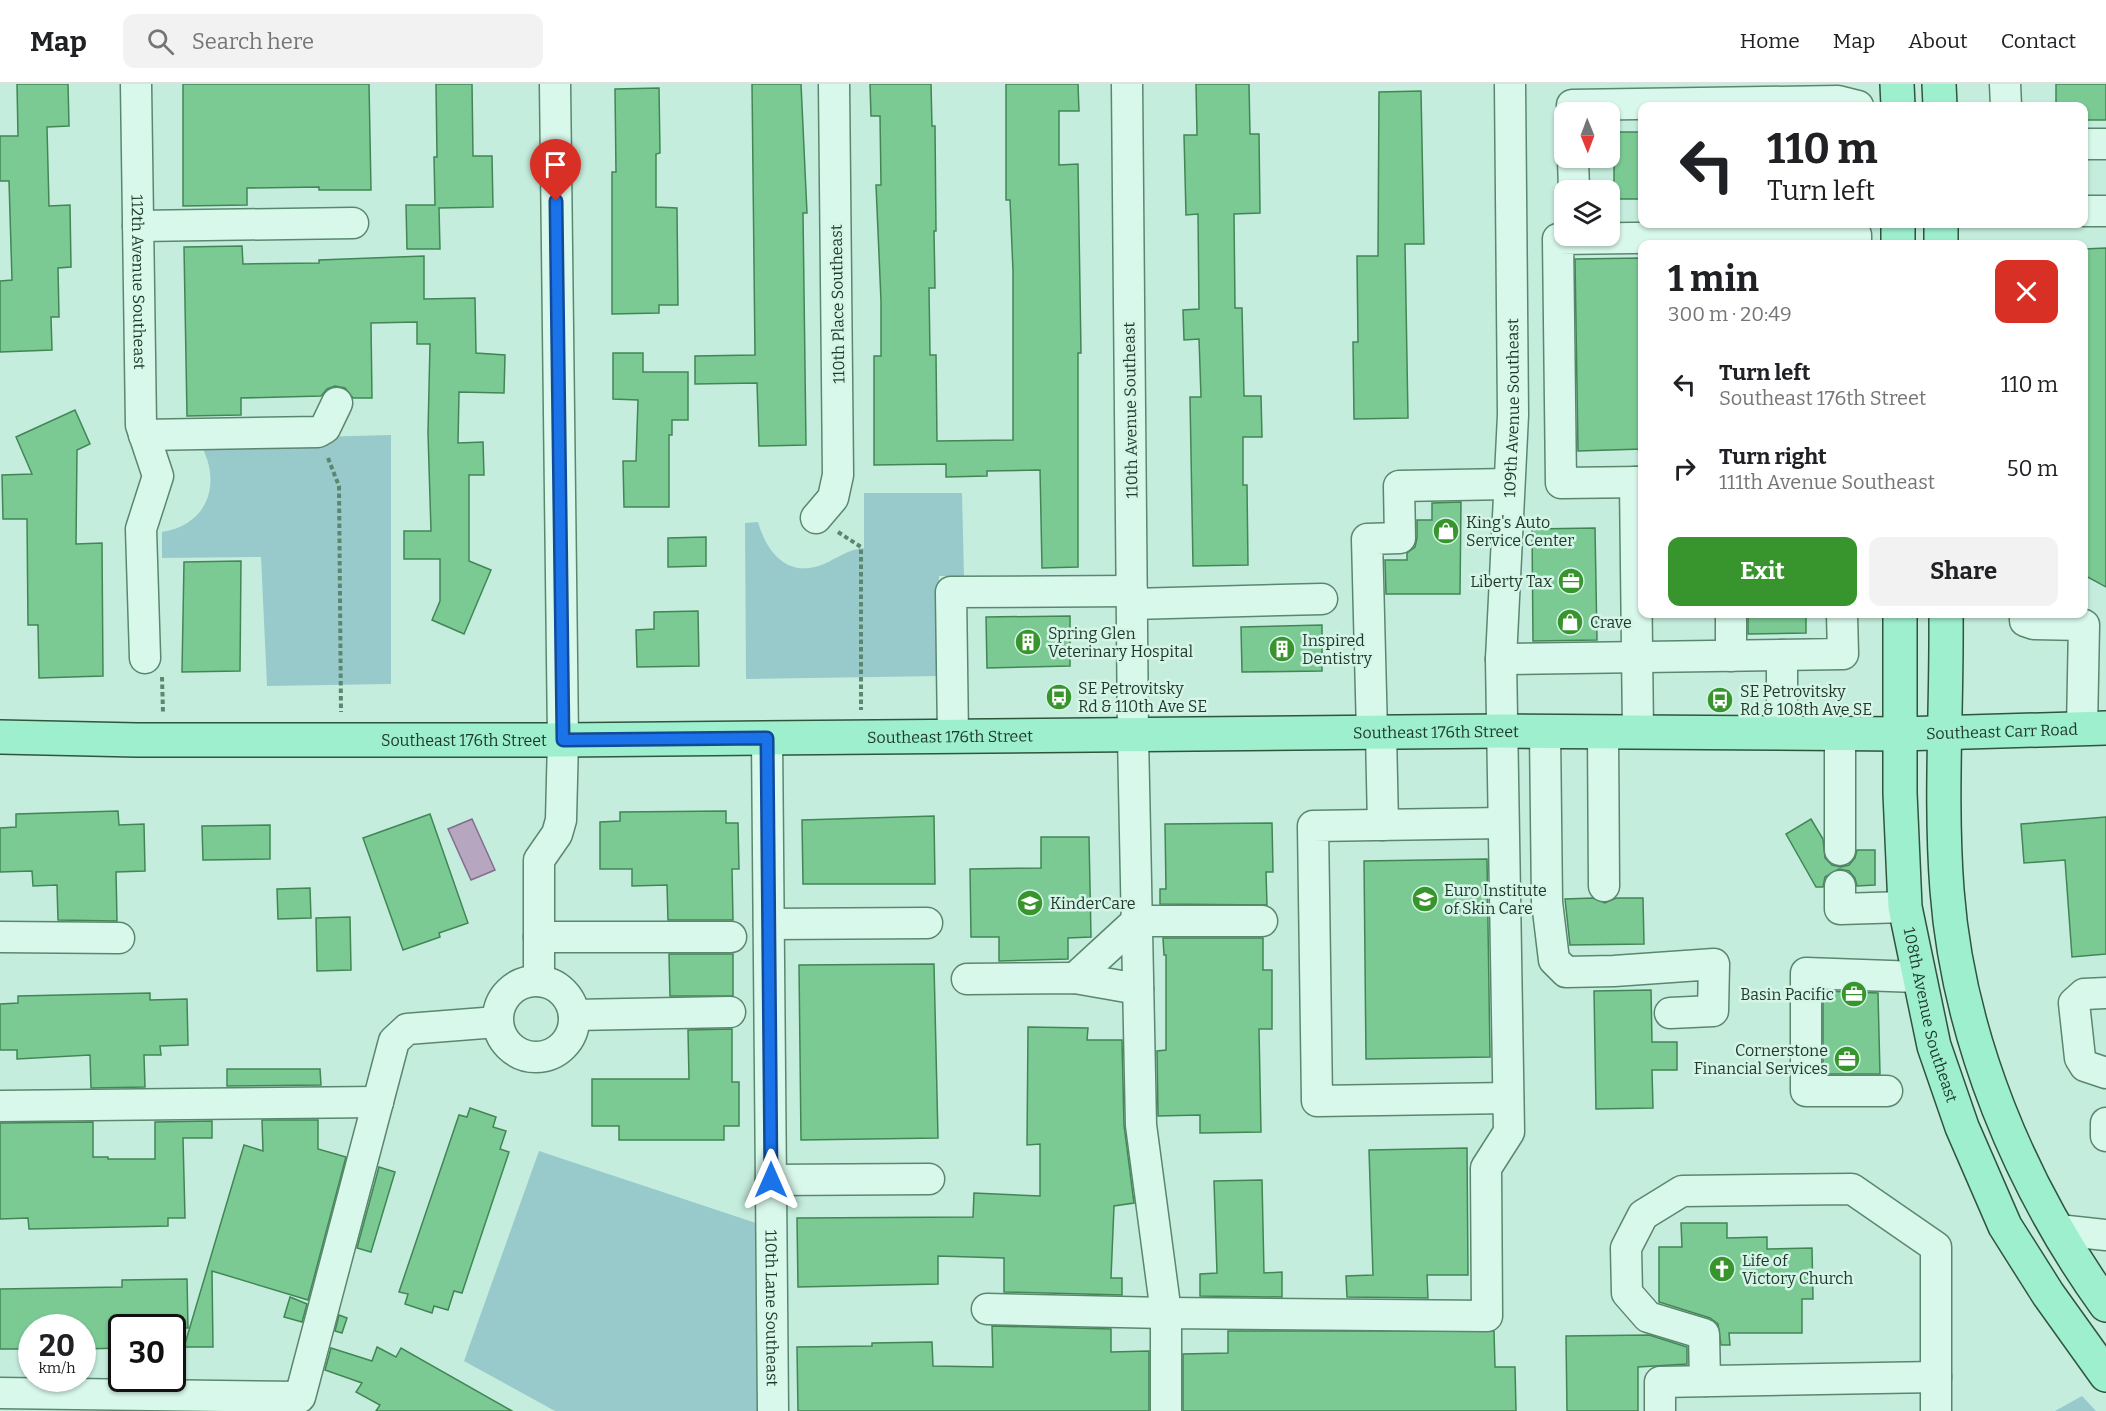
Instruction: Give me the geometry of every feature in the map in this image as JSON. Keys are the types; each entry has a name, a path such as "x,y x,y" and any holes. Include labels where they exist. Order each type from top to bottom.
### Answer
{"main road":[{"path":"1897,84 1898,102"},
{"path":"1939,84 1940,102"},
{"name":"108th Avenue Southeast","path":"1900,618 1900,734 1905,907 1934,1046 1958,1117 2001,1218 2048,1294 2106,1375"},
{"path":"1946,618 1947,891 1957,964 1972,1027 2000,1109 2026,1171 2058,1230 2106,1305"},
{"name":"Southeast Carr Road","path":"1900,734 2094,729"},
{"name":"Southeast 176th Street","path":"0,737 164,740 563,740 1501,731 1900,734"}],"street":[{"name":"112th Avenue Southeast","path":"136,84 141,425 158,476 141,529 145,658"},
{"path":"539,981 539,860 557,834 561,820 563,740 555,84"},
{"name":"110th Place Southeast","path":"816,518 833,498 838,475 834,84"},
{"name":"110th Avenue Southeast","path":"1127,84 1133,736 1141,1125 1166,1313 1166,1411"},
{"name":"109th Avenue Southeast","path":"1166,1313 1487,1316 1486,1168 1509,1132 1501,658 1513,415 1510,84"},
{"path":"2005,84 2006,102"},
{"path":"1826,102 1842,102"},
{"path":"1620,105 1638,105"},
{"path":"2088,144 2106,144"},
{"path":"2088,211 2106,211"},
{"path":"138,226 353,223"},
{"path":"1758,240 1856,235 1856,240"},
{"path":"1638,482 1561,483 1558,239 1648,240"},
{"path":"144,435 318,432 325,428 337,403"},
{"path":"1383,825 1367,539 1400,538 1399,486 1509,484"},
{"path":"1638,570 1638,732"},
{"path":"953,737 951,592 1132,598 1322,599"},
{"path":"1731,618 1731,656"},
{"path":"1501,658 1843,654 1842,618"},
{"path":"2025,618 2025,621 2034,624 2084,625 2094,729"},
{"path":"1782,655 1782,733"},
{"path":"1545,732 1547,902 1554,960 1566,972 1714,964 1713,1011 1670,1013"},
{"path":"1603,732 1604,886"},
{"path":"1840,733 1840,850"},
{"name":"110th Lane Southeast","path":"767,738 773,1411"},
{"path":"1503,823 1313,826 1317,1101 1508,1098"},
{"path":"1840,886 1840,909 1905,907"},
{"path":"1075,978 1137,921 1262,921"},
{"path":"769,924 927,923"},
{"path":"0,937 119,938"},
{"path":"539,937 731,937"},
{"path":"1887,1091 1806,1091 1806,973 1918,977"},
{"path":"967,979 1075,978 1138,989"},
{"path":"539,981 548,981 561,989 570,1001 574,1016 573,1031 565,1044 553,1053 539,1057 524,1056 510,1048 501,1036 497,1022 498,1006 506,993 518,984 539,981"},
{"path":"2106,993 2084,994 2074,1003 2080,1058 2085,1066 2106,1073"},
{"path":"574,1016 730,1012"},
{"path":"7,1399 304,1404 394,1041 407,1029 497,1022"},
{"path":"0,1106 378,1102"},
{"path":"2106,1123 2106,1136"},
{"path":"771,1180 929,1179"},
{"path":"1705,1381 1704,1334 1648,1317 1627,1293 1626,1248 1643,1215 1682,1191 1852,1189 1936,1248 1936,1411"},
{"path":"2058,1230 2106,1235"},
{"path":"987,1309 1166,1313"},
{"path":"1660,1411 1660,1382 1936,1377"}],"path":[{"path":"318,432 339,486 341,740"},
{"path":"816,518 861,547 860,738"},
{"path":"145,658 162,659 164,740"}],"shaded area":[{"path":"391,435 391,684 267,686 261,557 162,558 162,532 190,521 206,502 210,490 210,477 203,449 313,447 313,437"},
{"path":"864,493 962,493 964,576 939,576 939,676 746,679 745,523 758,522 767,544 781,560 800,568 811,568 848,552 864,548"},
{"path":"472,819 495,870 471,880 448,829"},
{"path":"539,1151 756,1223 758,1411 555,1411 464,1361"},
{"path":"2082,1396 2096,1411 2055,1411"}],"building":[{"path":"17,84 68,84 69,126 47,127 49,206 70,205 71,267 58,268 59,317 51,317 52,350 0,352 0,281 12,280 9,181 0,181 0,136 18,136"},
{"path":"183,84 369,84 371,190 319,190 319,187 247,188 247,205 183,206"},
{"path":"436,84 472,84 473,156 492,156 493,207 439,208 440,249 407,249 406,205 435,205"},
{"path":"752,84 801,84 807,213 803,213 806,445 759,446 757,383 695,384 695,356 755,355"},
{"path":"870,84 931,84 932,126 935,126 936,231 934,231 935,288 929,288 930,355 936,355 937,441 1013,440 1013,271 1010,200 1006,200 1006,84 1078,84 1079,111 1059,111 1059,165 1078,164 1081,353 1078,353 1078,567 1042,568 1040,470 987,471 987,476 946,477 946,464 874,465 874,356 881,356 876,185 881,185 880,116 871,116"},
{"path":"1196,84 1249,84 1250,134 1259,134 1260,213 1234,214 1235,308 1242,308 1244,396 1261,396 1262,437 1243,437 1243,485 1247,485 1248,565 1193,566 1190,397 1201,397 1199,339 1184,340 1183,310 1199,309 1198,214 1186,215 1184,135 1197,135"},
{"path":"2056,84 2106,84 2106,120 2088,120 2088,102 2056,102"},
{"path":"659,88 660,153 656,154 656,207 677,208 678,305 659,305 659,313 612,314 612,172 616,172 615,89"},
{"path":"1421,91 1424,244 1405,244 1408,418 1354,419 1353,342 1358,342 1357,256 1378,256 1379,92"},
{"path":"1620,132 1638,132 1638,199 1620,199 1620,180 1614,180 1614,168 1620,168"},
{"path":"242,246 243,264 319,263 319,260 424,256 424,299 475,298 476,353 505,355 504,393 459,392 458,443 483,442 484,475 469,475 469,561 491,570 464,634 432,620 440,601 440,559 404,559 404,531 431,531 428,433 430,344 417,344 417,322 371,323 372,398 353,398 345,388 335,386 327,389 321,396 241,398 241,415 187,416 184,247"},
{"path":"2106,248 2106,587 2088,577 2088,249"},
{"path":"1638,258 1638,449 1578,451 1575,259"},
{"path":"613,353 643,353 643,372 688,372 688,420 672,420 672,435 669,435 669,507 624,507 623,461 636,461 638,400 613,399"},
{"path":"75,410 90,444 77,450 76,544 102,543 103,676 39,678 38,625 28,625 27,519 3,519 2,475 32,474 16,437"},
{"name":"King's Auto Service Center","path":"1461,502 1460,594 1386,594 1385,560 1407,560 1407,553 1415,547 1417,520 1432,520 1432,503"},
{"path":"1595,528 1597,640 1533,641 1532,529"},
{"path":"706,537 706,566 668,567 668,538"},
{"path":"241,561 240,671 182,672 184,562"},
{"path":"698,611 699,666 637,667 636,630 654,629 654,612"},
{"name":"Spring Glen Veterinary Hospital","path":"1070,616 1070,666 987,668 986,617"},
{"path":"1748,618 1806,618 1806,633 1748,634"},
{"name":"Inspired Dentistry","path":"1322,625 1322,671 1242,672 1241,627"},
{"path":"118,811 119,825 144,824 145,871 116,872 117,921 58,920 57,885 33,886 32,871 0,872 0,828 16,827 16,814"},
{"path":"726,811 726,823 738,823 739,869 732,869 733,920 668,920 667,885 632,886 632,869 600,869 600,822 620,821 620,812"},
{"path":"430,814 468,923 439,933 440,937 403,950 363,838"},
{"path":"934,816 935,884 803,884 802,820"},
{"path":"2106,817 2106,954 2072,957 2065,860 2024,863 2021,824"},
{"path":"1811,819 1823,839 1825,858 1832,865 1841,867 1849,865 1855,858 1857,850 1875,850 1875,885 1857,886 1855,878 1849,871 1839,869 1825,877 1823,887 1816,887 1786,834"},
{"path":"1272,823 1273,872 1266,872 1267,905 1160,904 1160,889 1166,889 1165,824"},
{"path":"270,825 270,859 203,860 202,826"},
{"name":"KinderCare","path":"1041,837 1089,837 1091,937 1068,938 1068,959 999,961 999,937 971,937 970,869 1041,868"},
{"path":"1487,859 1490,1057 1366,1059 1364,861"},
{"path":"310,888 311,918 278,919 277,889"},
{"path":"1593,898 1605,903 1616,898 1643,898 1644,944 1570,945 1565,899"},
{"path":"350,917 351,970 317,971 316,918"},
{"path":"1163,938 1263,938 1263,970 1272,970 1272,1029 1259,1029 1261,1132 1200,1133 1200,1115 1158,1116 1157,1051 1166,1050 1166,955 1164,955"},
{"path":"669,954 733,954 733,996 670,996"},
{"path":"934,964 938,1138 801,1140 799,965"},
{"path":"1651,990 1652,1042 1677,1042 1677,1070 1652,1070 1653,1108 1596,1109 1594,991"},
{"path":"1823,991 1878,993 1880,1074 1823,1074"},
{"path":"150,993 150,1000 187,999 188,1045 160,1046 161,1055 144,1055 145,1087 91,1088 90,1055 17,1059 17,1050 0,1050 0,1004 18,1003 18,996"},
{"path":"1028,1027 1088,1028 1087,1040 1122,1040 1124,1125 1134,1203 1114,1206 1111,1278 1122,1278 1122,1295 1004,1292 1004,1258 938,1256 938,1284 798,1287 797,1218 973,1217 974,1193 1040,1196 1040,1144 1027,1145"},
{"path":"732,1029 732,1082 739,1082 739,1126 724,1126 724,1140 619,1140 619,1126 592,1126 592,1079 689,1079 688,1030"},
{"path":"227,1069 320,1069 321,1085 227,1086"},
{"path":"470,1108 496,1117 493,1127 506,1131 500,1149 509,1152 462,1293 454,1291 448,1310 434,1306 432,1313 405,1304 408,1294 399,1292 459,1115 467,1117"},
{"path":"262,1120 318,1120 318,1149 346,1157 308,1300 212,1271 213,1347 186,1347 186,1340 244,1145 263,1151"},
{"path":"212,1121 212,1138 183,1138 185,1218 168,1218 168,1226 29,1229 28,1218 0,1219 0,1123 93,1122 93,1157 155,1159 155,1122"},
{"path":"1467,1148 1468,1275 1427,1275 1428,1298 1347,1297 1346,1276 1373,1275 1369,1150"},
{"path":"379,1167 395,1172 371,1252 357,1248"},
{"path":"1262,1180 1264,1273 1282,1272 1282,1297 1200,1296 1200,1274 1217,1273 1214,1181"},
{"path":"1681,1223 1727,1223 1727,1238 1767,1237 1767,1249 1812,1248 1813,1299 1802,1299 1802,1333 1729,1333 1730,1345 1721,1345 1718,1324 1710,1318 1659,1302 1659,1247 1682,1247"},
{"path":"187,1279 188,1328 186,1328 186,1314 108,1314 108,1348 96,1349 96,1314 18,1314 18,1349 0,1349 0,1289 122,1287 122,1280"},
{"path":"290,1297 307,1304 302,1322 284,1317"},
{"path":"339,1315 347,1318 342,1333 335,1331"},
{"path":"992,1326 1111,1329 1111,1352 1149,1351 1149,1411 798,1411 797,1347 932,1342 933,1366 993,1367"},
{"path":"1228,1331 1494,1331 1495,1367 1515,1367 1516,1411 1183,1411 1183,1354 1228,1353"},
{"path":"1649,1335 1687,1347 1687,1364 1638,1367 1638,1411 1567,1411 1566,1336"},
{"path":"377,1347 396,1357 401,1348 512,1411 376,1411 380,1405 356,1392 362,1383 325,1370 331,1348 372,1361"}],"place":[{"name":"King's Auto Service Center","path":"1446,531"},
{"name":"Liberty Tax","path":"1571,581"},
{"name":"Crave","path":"1570,622"},
{"name":"Spring Glen Veterinary Hospital","path":"1028,642"},
{"name":"Inspired Dentistry","path":"1282,649"},
{"name":"SE Petrovitsky Rd & 110th Ave SE","path":"1059,697"},
{"name":"SE Petrovitsky Rd & 108th Ave SE","path":"1720,700"},
{"name":"Euro Institute of Skin Care","path":"1425,899"},
{"name":"KinderCare","path":"1030,903"},
{"name":"Basin Pacific","path":"1854,994"},
{"name":"Cornerstone Financial Services","path":"1847,1059"},
{"name":"Life of Victory Church","path":"1722,1269"}],"route":[{"path":"556,201 563,740 767,738 771,1180"}]}
